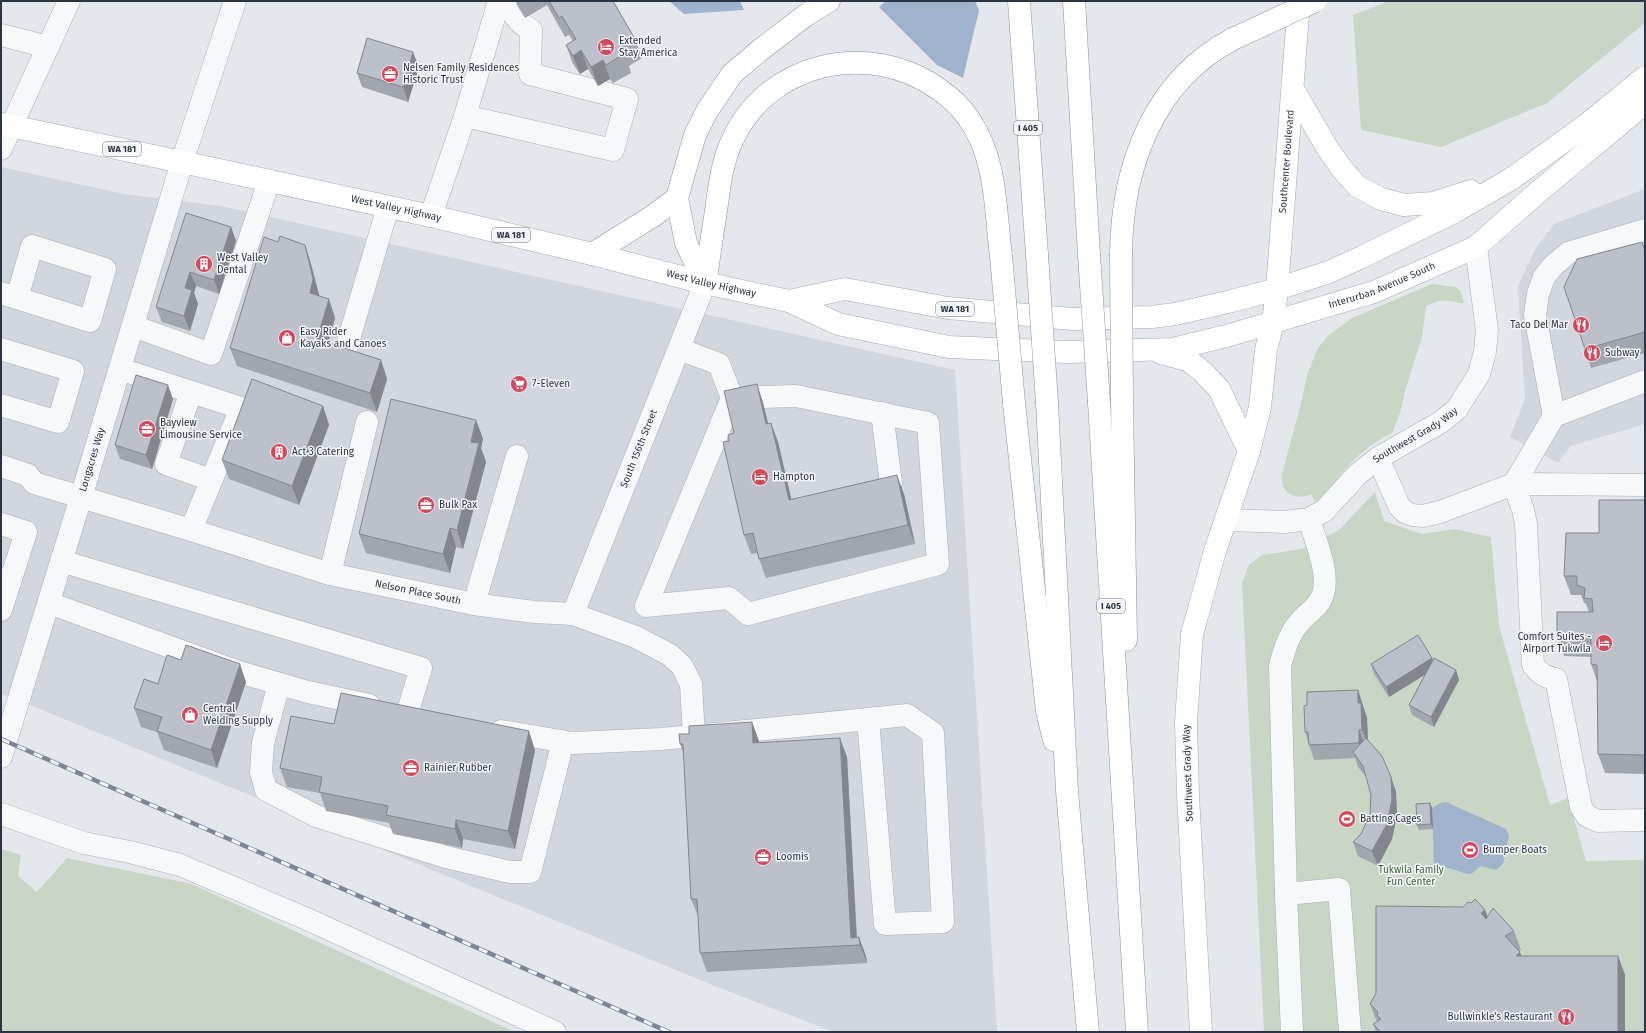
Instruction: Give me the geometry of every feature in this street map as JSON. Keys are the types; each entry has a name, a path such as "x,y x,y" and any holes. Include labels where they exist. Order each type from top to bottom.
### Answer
{"main road":[{"path":"705,283 686,244 677,198 695,135 707,111 732,74 806,15 829,1"},
{"name":"I 405","path":"1019,1 1047,403 1067,791 1088,1032"},
{"name":"I 405","path":"1074,1 1099,402 1122,810 1137,1032"},
{"name":"Southcenter Boulevard","path":"1273,322 1277,289 1299,1"},
{"path":"1122,810 1126,619 1122,402 1121,230 1128,184 1141,143 1153,118 1182,78 1203,58 1233,39 1315,1"},
{"path":"705,283 720,180 732,141 743,122 756,105 783,83 797,75 821,66 857,62 877,63 912,73 930,83 950,97 969,119 982,141 994,181 1014,403 1047,711 1067,791"},
{"path":"1277,289 1327,273 1456,211 1510,179 1585,126 1645,77"},
{"path":"1293,89 1328,150 1342,169 1357,186 1381,199 1404,205 1433,203 1510,179"},
{"name":"Interurban Avenue South","path":"1068,352 1173,349 1230,335 1374,292 1476,247 1537,193 1645,103"},
{"name":"West Valley Highway","path":"7,126 431,216 592,254 705,283 788,301 838,324 949,346 1068,352"},
{"path":"592,254 653,216 677,198"},
{"name":"West Valley Highway","path":"788,301 845,289 948,308 1066,318 1152,317 1175,314 1277,289"},
{"name":"Southwest Grady Way","path":"1201,1032 1188,795 1186,722 1192,634 1216,551 1250,451 1260,407 1266,350 1273,322"},
{"path":"1148,350 1188,360 1204,372 1219,389 1250,451"}],"street":[{"path":"1,149 7,126 48,47 69,1"},
{"name":"Longacres Way","path":"1,756 84,491 182,162 235,1"},
{"path":"431,216 465,116 499,1"},
{"path":"465,116 612,150 627,99 530,74 531,30 520,24 510,8 511,1"},
{"path":"1,35 48,47"},
{"path":"133,326 211,354 269,181"},
{"path":"346,352 388,207"},
{"path":"1554,416 1536,315 1538,294 1544,277 1568,252 1645,230"},
{"name":"Southwest Grady Way","path":"1227,520 1285,522 1310,519 1324,511 1357,475 1378,458 1441,422 1457,408 1479,374 1486,352 1487,330 1476,247"},
{"name":"South 156th Street","path":"573,614 705,283"},
{"path":"1,349 73,371 58,422 1,405"},
{"path":"679,349 719,364 732,398 646,606 728,598 748,614 938,564 928,422 796,396 732,398"},
{"path":"120,369 241,408 191,530"},
{"path":"1645,381 1554,416 1514,484 1526,524 1533,665 1539,673 1546,677 1556,679 1581,807 1587,816 1598,821 1645,820"},
{"path":"191,392 166,464 211,480"},
{"path":"882,413 891,483"},
{"path":"330,574 367,422"},
{"path":"474,604 517,456"},
{"path":"1378,458 1399,506 1405,512 1412,515 1423,516 1440,512 1514,484 1645,485"},
{"name":"Nelson Place South","path":"1,466 28,475 34,482 84,491 191,530 330,574 474,604 534,612 573,614 636,638 670,655 682,666 691,684 694,736"},
{"path":"1292,1032 1286,894 1280,666 1286,642 1293,630 1299,622 1314,610 1324,593 1324,571 1310,519"},
{"path":"1,524 26,532 6,580 1,610"},
{"path":"61,561 265,623 421,668 407,714"},
{"path":"49,603 239,672 308,692 428,718"},
{"path":"279,684 263,743 261,772 266,790 316,816 446,857 510,872 530,872 563,742"},
{"path":"480,728 573,743 694,736 907,714 933,733 943,922 885,924 868,719"},
{"path":"1,814 84,843 130,852 180,865 307,919 555,1032"},
{"path":"1286,894 1339,889 1350,1032"}],"shaded area":[{"path":"1,167 124,194 221,206 955,370 997,1032 834,1032 715,986 1,693"},
{"path":"1645,189 1645,424 1571,446 1558,463 1510,437 1525,399 1518,286 1536,248 1554,224"}],"green space":[{"path":"1389,1 1645,1 1645,23 1547,103 1441,147 1361,130 1353,15"},
{"path":"1432,284 1455,287 1460,290 1464,303 1442,301 1426,306 1422,337 1405,391 1400,413 1392,433 1379,440 1350,464 1318,501 1315,502 1311,494 1299,497 1289,494 1283,486 1282,474 1308,372 1318,348 1329,335 1352,318"},
{"name":"Tukwila Family Fun Center","path":"1375,492 1384,521 1422,534 1455,529 1491,537 1499,626 1550,805 1568,798 1586,861 1645,860 1645,1032 1264,1032 1242,583 1249,565 1262,555 1301,549 1339,530"},
{"path":"1,849 21,855 18,876 37,892 67,858 192,884 515,1032 1,1032"}],"water":[{"path":"669,1 740,1 744,10 684,14"},
{"path":"886,1 975,1 979,10 963,78 937,65 879,7"},
{"name":"Bumper Boats","path":"1446,802 1506,829 1509,836 1503,864 1496,870 1481,866 1471,874 1467,874 1449,868 1434,866 1432,808 1440,803"}],"building":[{"name":"Extended Stay America","path":"549,1 613,1 635,39 621,48 624,54 606,65 603,60 591,67 581,50 573,56 566,45 576,39 562,16 559,18"},
{"path":"367,38 413,52 403,87 357,73"},
{"name":"West Valley Dental","path":"186,213 231,227 214,280 190,272 185,288 192,290 184,316 156,307"},
{"name":"Easy Rider Kayaks and Canoes","path":"280,236 305,245 313,279 310,293 329,299 317,339 381,360 370,393 230,348 264,237 278,242"},
{"path":"1642,242 1645,251 1645,332 1585,349 1564,287 1577,259"},
{"name":"Bayview Limousine Service","path":"136,375 168,385 146,455 115,445"},
{"name":"Act 3 Catering","path":"252,379 323,406 292,486 222,460"},
{"name":"Hampton","path":"757,384 766,424 771,423 789,500 897,475 908,525 759,559 753,533 744,535 723,442 729,441 728,435 734,433 724,391"},
{"name":"Bulk Pax","path":"391,399 476,420 471,442 479,443 457,530 450,528 443,554 359,534"},
{"name":"Comfort Suites - Airport Tukwila","path":"1599,500 1645,500 1645,755 1598,754 1597,665 1591,664 1591,639 1557,637 1557,612 1593,612 1592,599 1584,598 1585,588 1577,585 1577,576 1564,576 1566,533 1599,533"},
{"path":"1418,635 1432,658 1386,687 1371,664"},
{"name":"Central Welding Supply","path":"186,645 240,664 211,750 157,731 162,717 134,708 144,679 158,684 167,655 181,660"},
{"path":"1434,658 1456,670 1431,717 1409,705"},
{"path":"1358,690 1358,703 1361,703 1362,729 1359,730 1359,743 1309,745 1308,732 1305,732 1304,706 1307,705 1307,692"},
{"name":"Rainier Rubber","path":"341,693 529,731 508,831 456,820 455,829 386,815 388,806 319,792 322,777 280,768 291,716 334,724"},
{"path":"752,722 753,743 840,738 851,938 859,937 860,945 700,953 697,899 691,899 683,744 680,744 679,734 689,734 689,726"},
{"path":"1366,738 1382,756 1391,777 1392,800 1387,824 1372,851 1353,842 1361,834 1370,814 1371,795 1363,766 1353,752"},
{"path":"1430,803 1431,824 1417,825 1416,804"},
{"path":"1475,899 1485,910 1481,913 1486,919 1493,908 1514,931 1505,936 1520,952 1516,956 1618,956 1618,1032 1381,1032 1373,1024 1381,1019 1377,1015 1378,1012 1370,1004 1376,993 1376,906 1463,907 1468,902 1471,903"}],"railway":[{"path":"1,739 669,1032"}],"place":[{"name":"Extended Stay America","path":"606,47"},
{"name":"Nelsen Family Residences Historic Trust","path":"390,74"},
{"name":"West Valley Dental","path":"204,264"},
{"name":"Taco Del Mar","path":"1581,325"},
{"name":"Easy Rider Kayaks and Canoes","path":"287,338"},
{"name":"Subway","path":"1592,353"},
{"name":"7-Eleven","path":"519,384"},
{"name":"Bayview Limousine Service","path":"147,429"},
{"name":"Act 3 Catering","path":"279,452"},
{"name":"Hampton","path":"760,477"},
{"name":"Bulk Pax","path":"426,505"},
{"name":"Comfort Suites - Airport Tukwila","path":"1604,643"},
{"name":"Central Welding Supply","path":"190,715"},
{"name":"Rainier Rubber","path":"411,768"},
{"name":"Batting Cages","path":"1347,819"},
{"name":"Bumper Boats","path":"1470,850"},
{"name":"Loomis","path":"763,857"},
{"name":"Bullwinkle's Restaurant","path":"1566,1017"}]}
